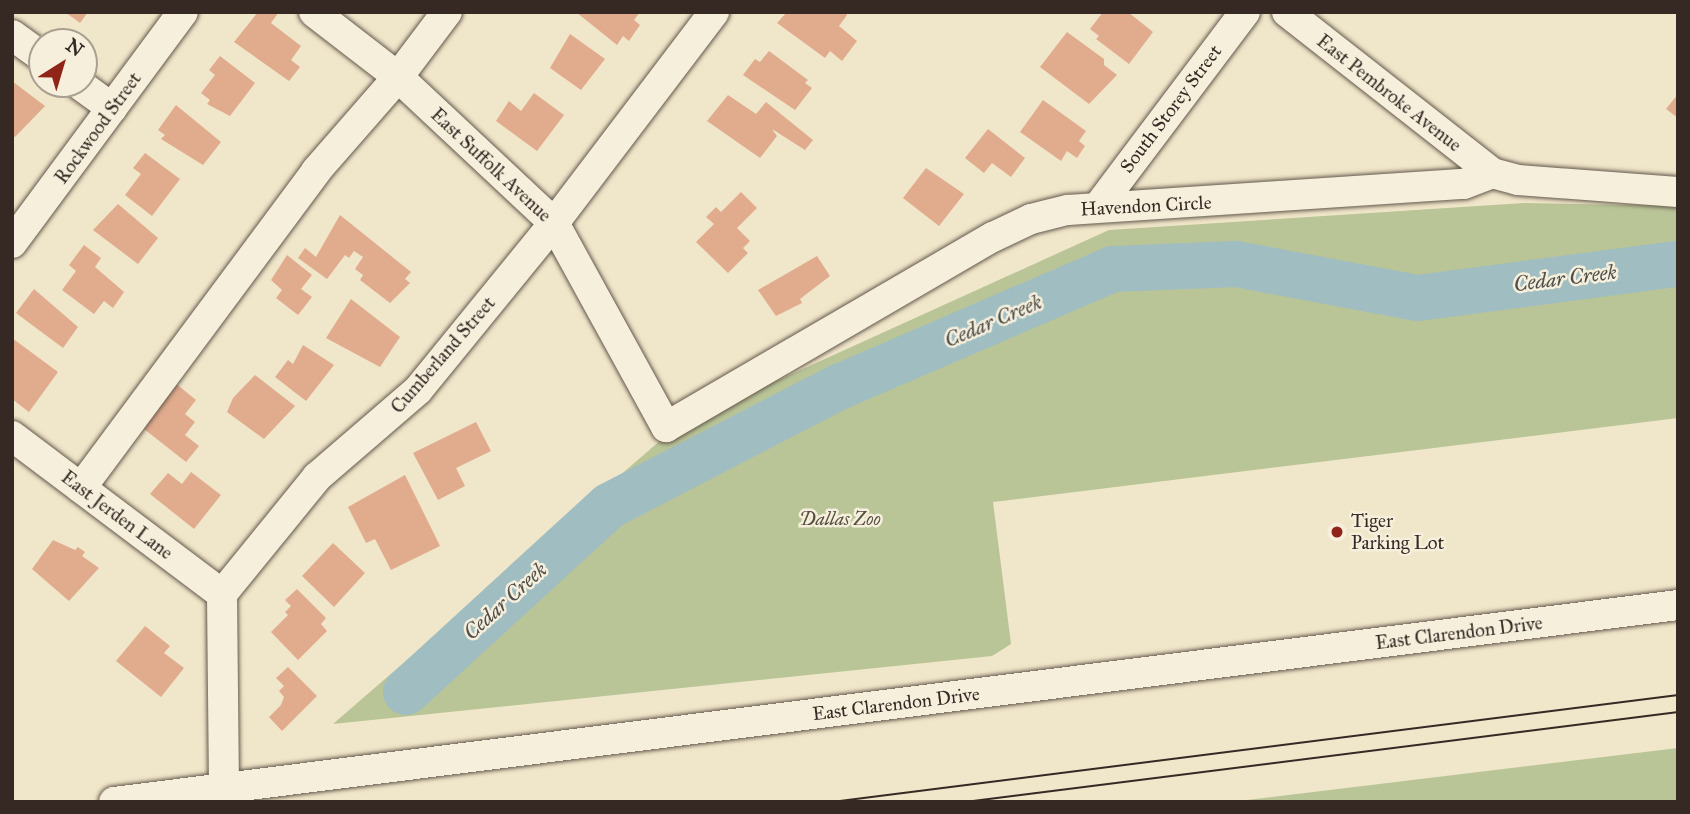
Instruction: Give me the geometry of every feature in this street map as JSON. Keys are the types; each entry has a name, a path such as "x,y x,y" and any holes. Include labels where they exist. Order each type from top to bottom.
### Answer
{"street":[{"name":"Rockwood Street","path":"12,243 183,12"},
{"name":"East Suffolk Avenue","path":"314,12 398,77 554,223 666,427"},
{"path":"81,488 316,171 398,77 447,12"},
{"name":"Cumberland Street","path":"222,594 317,477 418,390 554,223 714,12"},
{"name":"South Storey Street","path":"1098,207 1245,12"},
{"name":"East Pembroke Avenue","path":"1287,12 1492,173"},
{"path":"12,35 28,47"},
{"path":"98,98 112,108"},
{"path":"1492,173 1518,180 1678,192"},
{"name":"Havendon Circle","path":"666,427 993,237 1031,219 1098,207 1179,205 1464,184 1492,173"},
{"name":"East Jerden Lane","path":"12,436 222,594"},
{"path":"222,594 224,787"},
{"name":"East Clarendon Drive","path":"114,802 1678,605"}],"green space":[{"name":"Dallas Zoo","path":"1524,203 1678,206 1678,418 993,502 1011,644 992,656 333,724 677,426 1109,230"},
{"path":"1678,748 1678,802 1230,802"}],"building":[{"path":"65,12 88,12 80,23"},
{"path":"258,12 279,12 271,23 301,46 291,60 300,67 289,81 234,42"},
{"path":"576,12 640,12 634,20 640,25 629,41 623,36 617,45"},
{"path":"787,12 844,12 847,15 839,26 857,41 842,61 830,51 825,58 777,23"},
{"path":"1103,12 1128,12 1153,32 1129,64 1096,39 1099,36 1090,29"},
{"path":"1067,32 1104,59 1104,65 1117,75 1089,104 1040,67"},
{"path":"570,34 605,59 581,90 550,68"},
{"path":"769,51 808,80 805,83 812,88 795,110 743,75 755,59 760,62"},
{"path":"220,56 255,83 230,116 207,104 210,100 201,93 215,75 209,70"},
{"path":"12,81 28,93 28,98 34,98 45,106 15,137 12,135"},
{"path":"534,93 564,115 537,151 496,121 509,101 521,111"},
{"path":"1678,94 1678,118 1666,109"},
{"path":"728,95 756,114 766,102 813,140 805,150 772,129 777,136 760,158 707,121"},
{"path":"1043,100 1086,131 1079,141 1085,146 1077,158 1067,151 1061,161 1020,132"},
{"path":"176,105 221,142 203,165 161,139 165,135 158,130"},
{"path":"988,129 1025,158 1011,177 992,163 984,173 965,158"},
{"path":"145,153 180,179 152,216 125,195 141,174 133,168"},
{"path":"926,168 964,194 939,226 903,198"},
{"path":"741,192 757,208 737,228 750,241 743,248 748,253 728,273 696,242 714,224 706,217 716,207 721,212"},
{"path":"118,204 158,238 138,264 93,230"},
{"path":"340,215 411,272 405,279 410,283 390,303 360,280 363,275 355,269 363,257 354,251 349,258 345,255 327,279 298,258 305,248 316,257"},
{"path":"84,245 101,258 95,267 124,292 113,308 104,301 94,314 62,290 76,271 69,265"},
{"path":"287,255 312,275 301,289 312,297 298,315 276,298 282,290 271,280"},
{"path":"817,256 830,276 800,299 802,303 776,316 758,290"},
{"path":"34,289 78,327 63,348 16,313"},
{"path":"351,299 400,337 380,367 326,338"},
{"path":"12,338 58,372 29,412 12,399"},
{"path":"303,345 334,365 306,401 275,377 288,360 293,364"},
{"path":"255,375 295,406 264,439 227,412 233,398"},
{"path":"174,382 196,400 185,414 195,422 185,435 199,446 186,462 139,425"},
{"path":"476,422 491,451 456,468 465,486 438,500 413,453"},
{"path":"191,472 221,495 194,529 150,494 168,473 182,484"},
{"path":"405,475 440,546 391,570 375,539 366,543 348,507"},
{"path":"53,540 75,550 78,547 85,552 82,556 99,568 69,601 32,569"},
{"path":"333,543 365,573 334,607 302,576"},
{"path":"297,589 326,618 321,624 327,631 298,660 271,632 288,615 285,612 291,606 285,600"},
{"path":"145,626 170,646 164,653 184,668 161,697 116,661"},
{"path":"288,667 317,696 282,731 269,717 281,705 284,697 279,691 284,686 276,678"}],"waterway":[{"name":"Cedar Creek","path":"406,692 609,506 839,387 1113,269 1236,264 1418,298 1678,264"}],"tram line":[{"path":"832,802 1678,695"},
{"path":"965,802 1678,712"}],"place":[{"name":"Tiger Parking Lot","path":"1337,532"}]}
